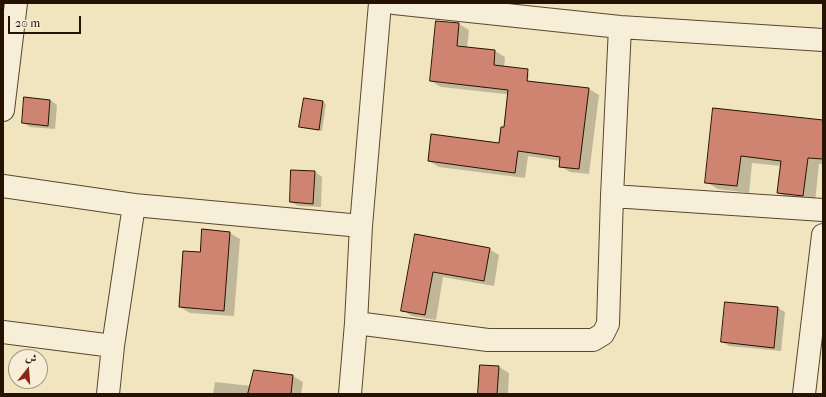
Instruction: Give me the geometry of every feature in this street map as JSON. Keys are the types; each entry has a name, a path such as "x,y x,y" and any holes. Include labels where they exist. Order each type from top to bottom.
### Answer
{"street":[{"path":"3,110 16,3"},
{"path":"350,394 356,323 361,226 380,3"},
{"path":"394,3 620,27 823,40"},
{"path":"356,323 488,340 593,340 603,334 608,324 620,27"},
{"path":"3,186 134,205 361,226"},
{"path":"612,196 823,210"},
{"path":"108,394 113,346 134,205"},
{"path":"804,394 823,235"},
{"path":"3,332 113,346"}],"building":[{"path":"436,21 459,23 457,46 495,50 494,65 528,69 527,81 589,88 579,169 559,167 560,157 518,151 515,173 428,161 431,134 499,143 501,127 504,127 508,90 430,81"},
{"path":"24,97 50,100 48,126 22,123"},
{"path":"304,98 323,101 319,130 299,127"},
{"path":"713,108 823,120 823,159 808,158 803,196 777,193 781,161 741,156 737,186 705,183"},
{"path":"291,170 315,171 313,204 290,202"},
{"path":"202,229 230,232 224,311 179,307 183,251 200,252"},
{"path":"415,234 490,248 484,281 433,272 425,315 401,311"},
{"path":"725,302 778,307 774,348 721,342"},
{"path":"480,365 499,366 497,394 478,394"},
{"path":"254,370 293,375 291,394 248,394"}]}
